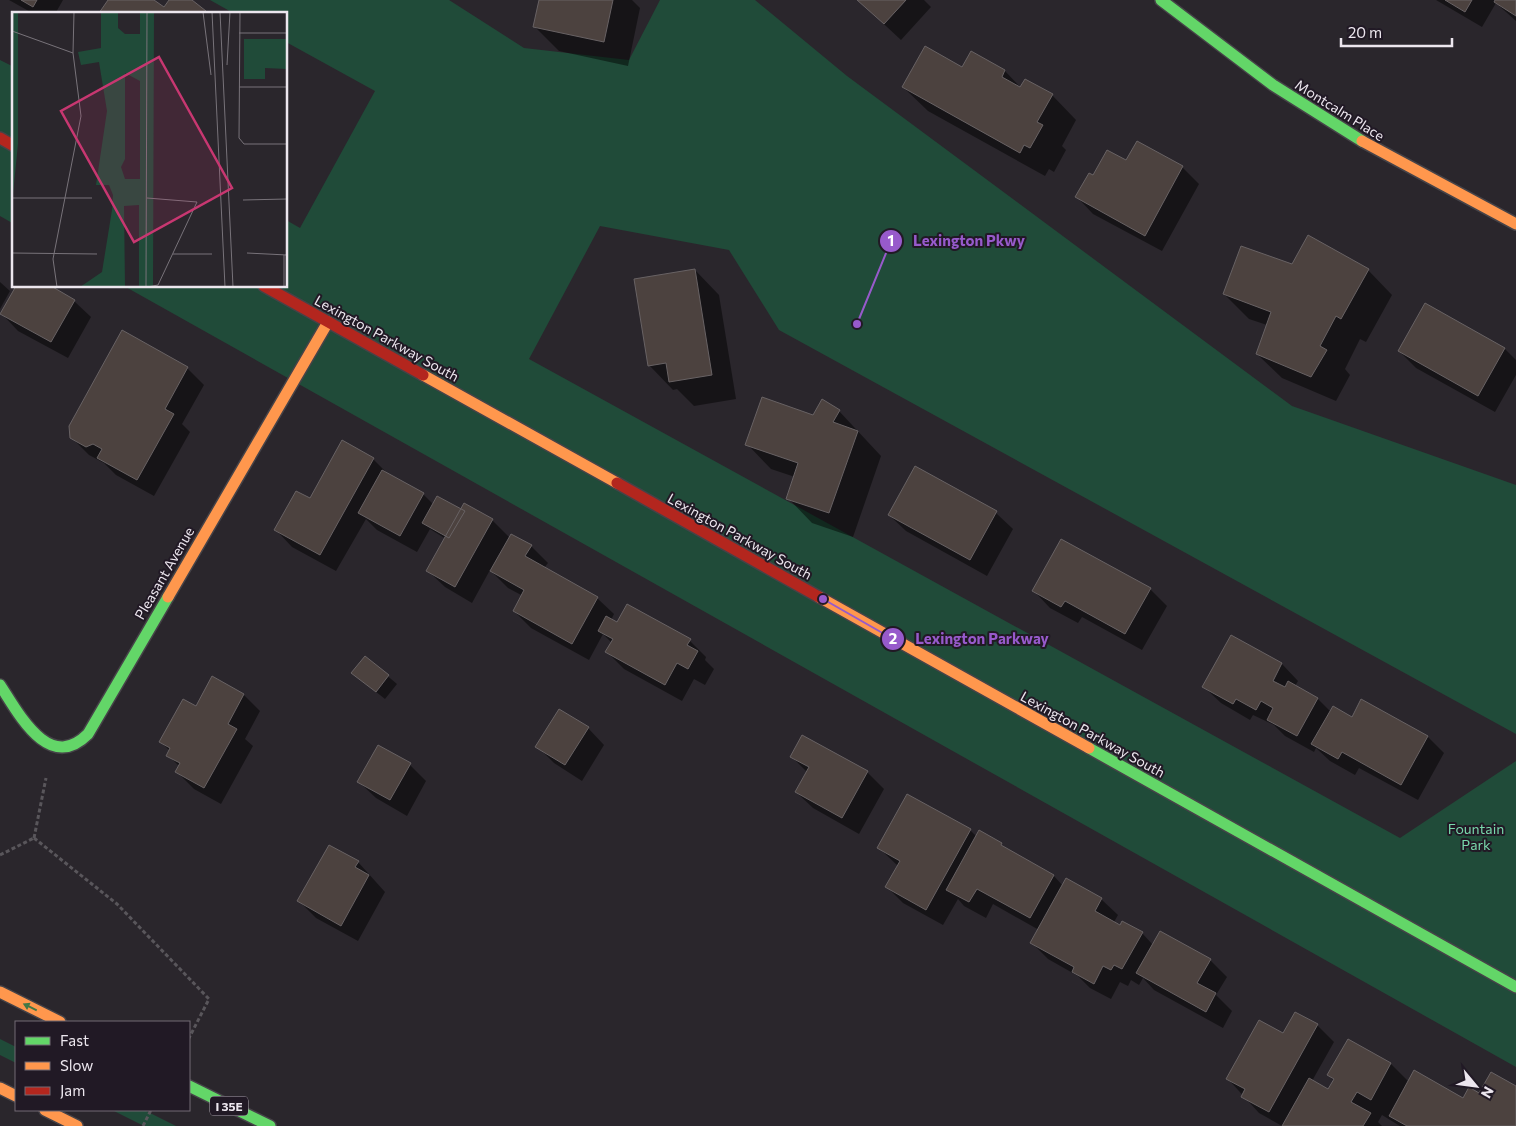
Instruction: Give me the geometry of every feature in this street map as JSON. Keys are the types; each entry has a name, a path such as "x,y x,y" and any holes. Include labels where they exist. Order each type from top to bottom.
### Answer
{"main road":[{"name":"Montcalm Place","path":"1161,0 1273,85 1375,150 1516,224"},
{"path":"0,138 12,145"},
{"name":"Lexington Parkway South","path":"268,288 1516,987"},
{"name":"Pleasant Avenue","path":"52,747 73,746 88,734 328,322"},
{"path":"0,685 39,740 52,747"},
{"path":"0,992 58,1021"},
{"name":"I 35E","path":"190,1086 270,1126"},
{"path":"0,1088 15,1096"},
{"path":"46,1111 77,1126"}],"path":[{"path":"34,838 52,747"},
{"path":"0,855 34,838"},
{"path":"34,838 117,904 209,999 190,1036"},
{"path":"143,1126 150,1111"}],"green space":[{"name":"Fountain Park","path":"210,0 449,0 524,48 629,60 660,0 755,0 847,76 1292,406 1516,485 1516,734 779,330 729,250 600,226 529,359 1400,838 1516,761 1516,1067 128,288 288,288 288,221 300,228 375,91 288,43 288,12 231,12"},
{"path":"0,60 12,66 12,223 0,216"},
{"path":"0,1039 15,1046 15,1062 0,1055"},
{"path":"114,1111 146,1111 176,1126 144,1126"}],"building":[{"path":"21,0 37,0 33,7"},
{"path":"108,0 154,0 164,7 169,0 192,0 206,11 205,12 100,12"},
{"path":"539,0 613,0 604,42 533,27"},
{"path":"857,0 906,0 884,24"},
{"path":"1445,0 1472,0 1465,12"},
{"path":"1495,0 1516,0 1516,16 1494,2"},
{"path":"925,46 962,67 971,51 1005,70 1002,77 1020,87 1025,79 1053,94 1037,122 1043,125 1030,148 1024,145 1020,153 902,87"},
{"path":"1137,141 1183,166 1145,236 1075,197 1089,173 1093,175 1107,150 1126,160"},
{"path":"1308,235 1369,269 1341,319 1336,316 1320,346 1327,350 1311,377 1256,354 1271,312 1223,294 1241,246 1292,264"},
{"path":"695,269 712,375 669,382 666,363 648,366 634,279"},
{"path":"15,288 54,288 75,300 51,342 0,314"},
{"path":"1425,303 1505,348 1478,396 1398,351"},
{"path":"122,330 188,367 165,409 174,414 137,480 97,458 102,449 93,444 86,447 70,438 69,426"},
{"path":"762,397 813,415 822,399 840,410 833,422 858,431 829,513 786,499 798,463 745,445"},
{"path":"342,440 374,458 320,555 274,530 296,491 310,498"},
{"path":"915,466 997,511 970,560 888,515"},
{"path":"382,470 424,493 400,536 358,513"},
{"path":"437,496 465,511 449,538 422,523"},
{"path":"464,503 493,519 455,587 426,571"},
{"path":"511,534 532,545 525,556 598,597 572,644 513,611 524,590 490,571"},
{"path":"1061,539 1151,588 1125,634 1065,601 1061,607 1032,591"},
{"path":"627,604 691,639 687,645 698,651 688,669 677,663 665,685 605,652 613,639 598,631 606,616 617,622"},
{"path":"1231,635 1282,663 1273,681 1285,687 1288,681 1318,698 1297,736 1267,720 1273,708 1261,701 1256,710 1236,699 1233,704 1202,687"},
{"path":"365,656 389,675 376,692 351,673"},
{"path":"212,676 244,694 228,724 237,729 204,788 175,772 180,763 166,756 170,748 159,742 183,699 196,706"},
{"path":"1361,699 1428,736 1401,785 1342,752 1338,759 1311,744 1333,706 1352,717"},
{"path":"559,709 589,727 565,765 535,747"},
{"path":"802,735 868,771 842,818 795,792 809,767 790,757"},
{"path":"378,745 411,763 390,800 357,782"},
{"path":"907,794 971,829 926,910 885,887 900,861 877,848"},
{"path":"979,830 1002,843 1001,845 1054,875 1030,918 977,889 969,902 946,890"},
{"path":"329,845 359,861 355,867 369,875 341,926 297,901"},
{"path":"1066,878 1102,898 1095,911 1120,925 1122,921 1143,932 1122,969 1114,965 1111,970 1103,966 1094,984 1072,972 1074,967 1030,943"},
{"path":"1160,931 1211,959 1197,983 1216,993 1206,1012 1136,973"},
{"path":"1295,1012 1318,1024 1269,1112 1241,1097 1245,1089 1226,1079 1259,1020 1283,1033"},
{"path":"1348,1039 1391,1063 1371,1100 1357,1092 1351,1102 1371,1113 1363,1126 1282,1126 1309,1078 1328,1089 1334,1079 1327,1075"},
{"path":"1414,1070 1463,1098 1469,1087 1479,1093 1491,1072 1516,1086 1516,1126 1407,1126 1389,1116"}],"traffic: fast":[{"path":"1161,0 1273,85 1362,141"},
{"path":"0,685 26,724 36,735 48,743 60,747 74,744 88,734 168,597"},
{"path":"1089,748 1516,987"},
{"path":"190,1086 270,1126"}],"traffic: slow":[{"path":"1362,141 1516,224"},
{"path":"168,597 328,322"},
{"path":"423,375 617,483"},
{"path":"819,597 1089,748"},
{"path":"0,992 58,1021"},
{"path":"0,1088 15,1096"},
{"path":"47,1111 77,1126"}],"traffic: jam":[{"path":"0,138 12,145"},
{"path":"268,288 423,375"},
{"path":"617,483 819,597"}],"place":[{"name":"Lexington Pkwy","path":"857,324"},
{"name":"Lexington Parkway","path":"823,599"}]}
